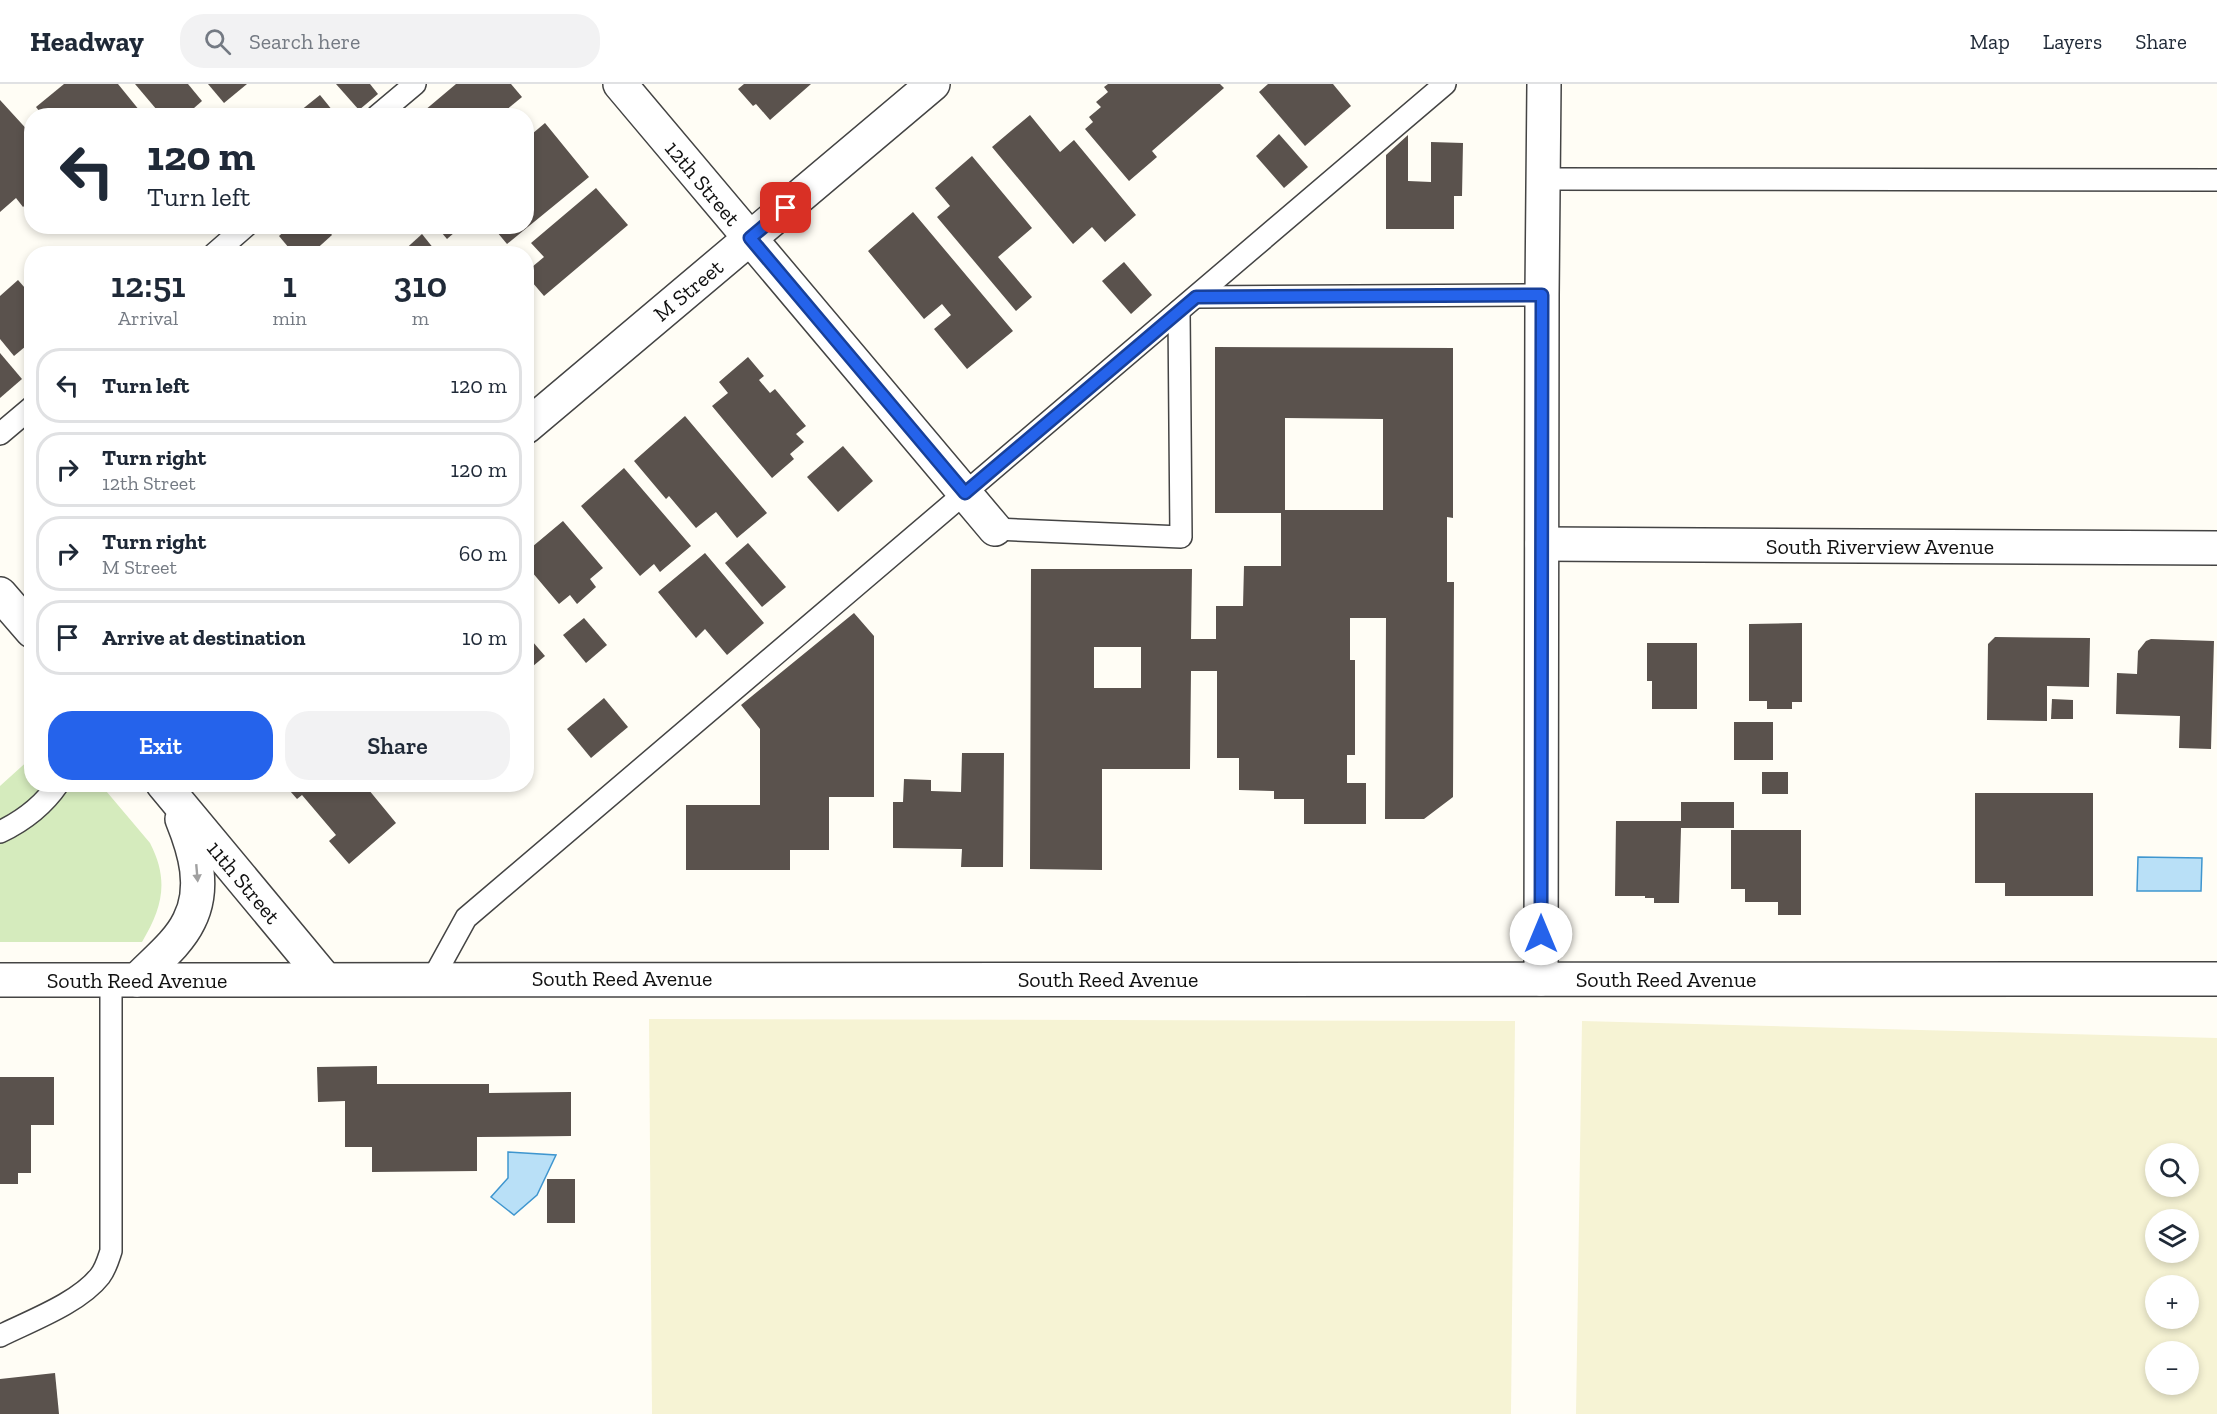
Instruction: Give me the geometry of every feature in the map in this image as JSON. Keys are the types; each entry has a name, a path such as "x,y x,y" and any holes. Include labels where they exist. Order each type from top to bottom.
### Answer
{"street":[{"name":"12th Street","path":"620,84 995,529"},
{"name":"M Street","path":"534,420 933,84"},
{"path":"1541,979 1542,295 1545,84"},
{"name":"South Riverview Avenue","path":"1542,544 2217,548"},
{"path":"0,594 24,622"},
{"path":"124,980 177,938 189,922 195,904 198,885 196,863 190,840 168,792"},
{"name":"11th Street","path":"169,792 325,979"},
{"name":"South Reed Avenue","path":"0,980 433,978 2217,979"}],"lane":[{"path":"386,108 415,84"},
{"path":"433,978 466,918 1445,84"},
{"path":"1545,179 2217,180"},
{"path":"223,246 237,234"},
{"path":"1196,297 1542,295"},
{"path":"995,529 1181,537 1179,311"},
{"path":"0,434 24,414"},
{"path":"0,832 34,811 51,792"},
{"path":"0,1336 73,1299 99,1278 106,1266 111,1251 124,980"}],"shaded area":[{"path":"649,1019 1515,1021 1511,1414 652,1414"},
{"path":"1582,1021 2217,1038 2217,1414 1576,1414"}],"green space":[{"path":"24,764 24,792 107,792 150,843 160,869 159,905 142,942 0,942 0,786"}],"water":[{"path":"2138,857 2202,858 2201,891 2137,891"},
{"path":"508,1152 556,1155 537,1195 514,1215 491,1197 508,1178"}],"building":[{"path":"64,84 118,84 138,108 37,108"},
{"path":"135,84 188,84 202,101 194,108 155,108"},
{"path":"208,84 247,84 224,103"},
{"path":"336,84 370,84 378,94 361,108 357,108"},
{"path":"456,84 511,84 522,97 509,108 428,108"},
{"path":"744,84 811,84 770,120 738,89"},
{"path":"1108,84 1220,84 1224,88 1152,151 1157,157 1129,181 1085,129 1093,122 1089,117 1101,107 1096,102 1108,92 1104,87"},
{"path":"1268,84 1333,84 1351,106 1305,146 1259,92"},
{"path":"320,95 331,108 304,108"},
{"path":"0,100 24,126 24,206 16,198 0,212"},
{"path":"1030,115 1060,152 1074,140 1136,215 1105,242 1092,227 1073,244 992,147"},
{"path":"545,123 589,177 534,222 534,132"},
{"path":"1279,134 1308,167 1284,188 1256,156"},
{"path":"1408,135 1408,181 1431,182 1431,142 1463,143 1462,196 1454,196 1454,229 1386,229 1386,155"},
{"path":"972,156 1032,228 998,257 1032,297 1016,311 937,217 950,206 935,188"},
{"path":"596,188 628,225 544,296 534,284 534,265 544,257 531,243"},
{"path":"913,212 1013,331 967,369 934,329 951,315 942,304 924,319 868,251"},
{"path":"281,234 332,235 320,246 287,246 279,236"},
{"path":"422,234 432,246 409,246"},
{"path":"443,234 453,234 447,239"},
{"path":"499,234 519,234 507,244"},
{"path":"1124,262 1152,295 1131,314 1102,281"},
{"path":"18,280 24,287 24,348 14,356 0,339 0,296"},
{"path":"1215,347 1453,348 1453,518 1447,517 1447,582 1454,582 1453,797 1424,819 1385,819 1386,618 1350,618 1350,660 1355,660 1355,755 1347,755 1347,783 1366,783 1366,824 1304,824 1304,799 1274,799 1274,791 1239,790 1239,758 1217,758 1217,671 1191,671 1190,769 1102,769 1102,870 1030,869 1031,569 1192,569 1191,639 1216,639 1216,606 1243,606 1244,566 1281,566 1281,513 1215,513","holes":["1285,418 1383,419 1383,510 1285,510","1094,647 1141,647 1141,688 1094,688"]},
{"path":"0,353 22,379 0,398"},
{"path":"748,357 764,376 759,380 770,393 775,389 806,426 796,434 804,442 790,454 794,459 772,478 712,406 728,393 719,382"},
{"path":"685,416 767,513 737,538 716,512 696,528 669,496 666,499 634,461"},
{"path":"843,446 873,481 838,512 807,477"},
{"path":"624,468 691,546 660,572 654,564 640,576 581,506"},
{"path":"563,521 603,568 590,579 596,587 577,604 570,595 559,604 534,574 534,545"},
{"path":"748,543 786,587 762,607 725,563"},
{"path":"705,553 764,623 727,655 705,629 696,638 658,592"},
{"path":"854,613 874,636 874,797 829,797 829,850 790,850 790,870 686,870 686,805 760,805 760,729 741,705"},
{"path":"584,618 607,645 586,663 563,635"},
{"path":"1802,623 1802,702 1792,702 1792,709 1767,709 1767,701 1749,701 1749,624"},
{"path":"1995,637 2090,638 2089,687 2047,686 2047,721 1987,720 1988,644"},
{"path":"2151,639 2214,641 2211,749 2179,748 2180,716 2116,714 2117,673 2137,674 2138,651 2146,641"},
{"path":"534,643 545,656 534,665"},
{"path":"1647,643 1697,643 1697,709 1652,709 1652,681 1647,681"},
{"path":"604,698 628,727 591,758 567,729"},
{"path":"2052,699 2073,700 2073,719 2051,719"},
{"path":"1734,722 1773,722 1773,760 1734,760"},
{"path":"962,753 1004,753 1003,867 961,867 962,849 893,848 893,802 903,802 904,779 931,780 931,791 961,792"},
{"path":"1762,772 1788,772 1788,794 1762,794"},
{"path":"291,792 371,792 396,823 349,864 329,841 336,835 302,795 297,799"},
{"path":"1975,793 2093,793 2093,896 2005,896 2005,883 1975,883"},
{"path":"1681,802 1734,802 1734,828 1681,828 1679,903 1654,903 1654,898 1645,898 1645,896 1615,896 1616,821 1681,821"},
{"path":"1731,830 1801,830 1801,915 1778,915 1778,902 1745,902 1745,889 1731,889"},
{"path":"377,1066 377,1084 489,1084 489,1093 571,1092 571,1136 477,1137 477,1171 372,1172 372,1147 345,1147 345,1101 318,1102 317,1067"},
{"path":"0,1077 54,1077 54,1125 31,1125 31,1173 18,1173 18,1184 0,1184"},
{"path":"547,1179 575,1179 575,1223 547,1223"},
{"path":"55,1373 59,1414 0,1414 0,1379"}],"route":[{"path":"786,208 750,238 965,493 1196,297 1542,295 1541,934"}]}
